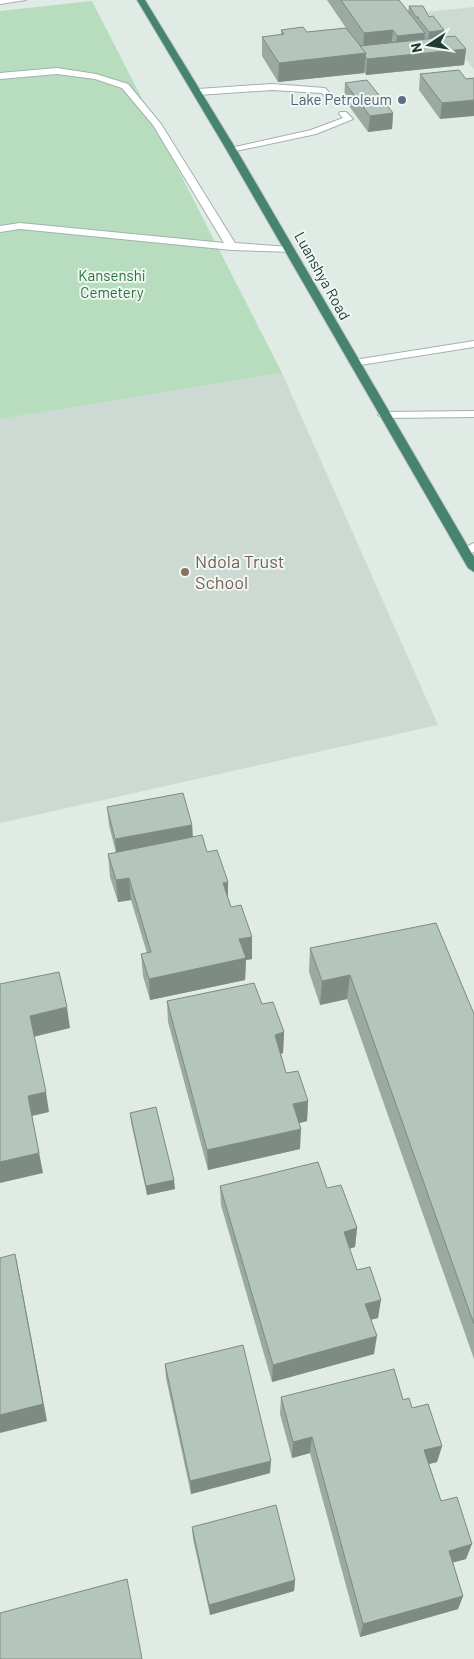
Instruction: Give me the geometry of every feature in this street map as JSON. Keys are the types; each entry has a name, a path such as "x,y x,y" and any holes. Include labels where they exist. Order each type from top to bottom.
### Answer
{"highway":[{"name":"Luanshya Road","path":"141,0 198,92 384,415 469,549 474,568"}],"street":[{"path":"0,2 22,0"},
{"path":"0,76 56,71 96,77 124,86 157,124 232,247"},
{"path":"198,92 272,87 325,91 331,99"},
{"path":"231,149 313,132 349,119 343,114"},
{"path":"0,229 20,226 232,247 290,250"},
{"path":"354,363 474,344"},
{"path":"384,415 474,414"}],"shaded area":[{"path":"474,7 474,69 426,12"},
{"name":"Ndola Trust School","path":"282,373 438,725 0,823 0,419"}],"green space":[{"name":"Kansenshi Cemetery","path":"92,1 282,373 0,419 0,11"}],"building":[{"path":"341,0 399,0 425,33 397,36 393,30 364,33"},
{"path":"409,6 423,6 429,17 433,16 444,30 429,32"},
{"path":"303,27 307,32 346,28 366,53 279,63 262,37 284,34 281,30"},
{"path":"455,36 466,49 367,59 366,53 360,46"},
{"path":"459,70 466,79 474,78 474,100 442,103 420,74"},
{"path":"367,80 393,113 370,116 345,83"},
{"path":"183,793 192,825 115,839 107,807"},
{"path":"202,835 207,852 217,850 228,882 223,883 231,907 241,905 252,937 239,939 246,958 149,979 141,954 151,952 129,878 116,880 108,854"},
{"path":"436,923 474,1014 474,1324 350,975 322,981 310,948"},
{"path":"59,972 67,1007 30,1016 46,1092 28,1096 39,1153 0,1162 0,984"},
{"path":"254,983 262,1004 273,1002 284,1032 275,1035 286,1073 298,1071 308,1101 293,1104 301,1129 207,1150 167,1001"},
{"path":"156,1107 174,1180 146,1186 130,1113"},
{"path":"318,1162 327,1188 341,1185 357,1228 344,1232 357,1270 370,1267 381,1300 365,1304 377,1336 273,1365 220,1186"},
{"path":"15,1254 43,1404 0,1415 0,1258"},
{"path":"243,1345 271,1461 190,1481 165,1364"},
{"path":"394,1369 403,1400 409,1398 412,1408 428,1404 442,1446 424,1450 441,1501 457,1497 472,1544 449,1551 463,1596 363,1624 312,1437 293,1442 281,1397"},
{"path":"276,1505 295,1580 209,1605 192,1527"},
{"path":"127,1579 142,1659 0,1659 0,1613"}],"place":[{"name":"Lake Petroleum","path":"402,100"},
{"name":"Ndola Trust School","path":"185,572"}]}
